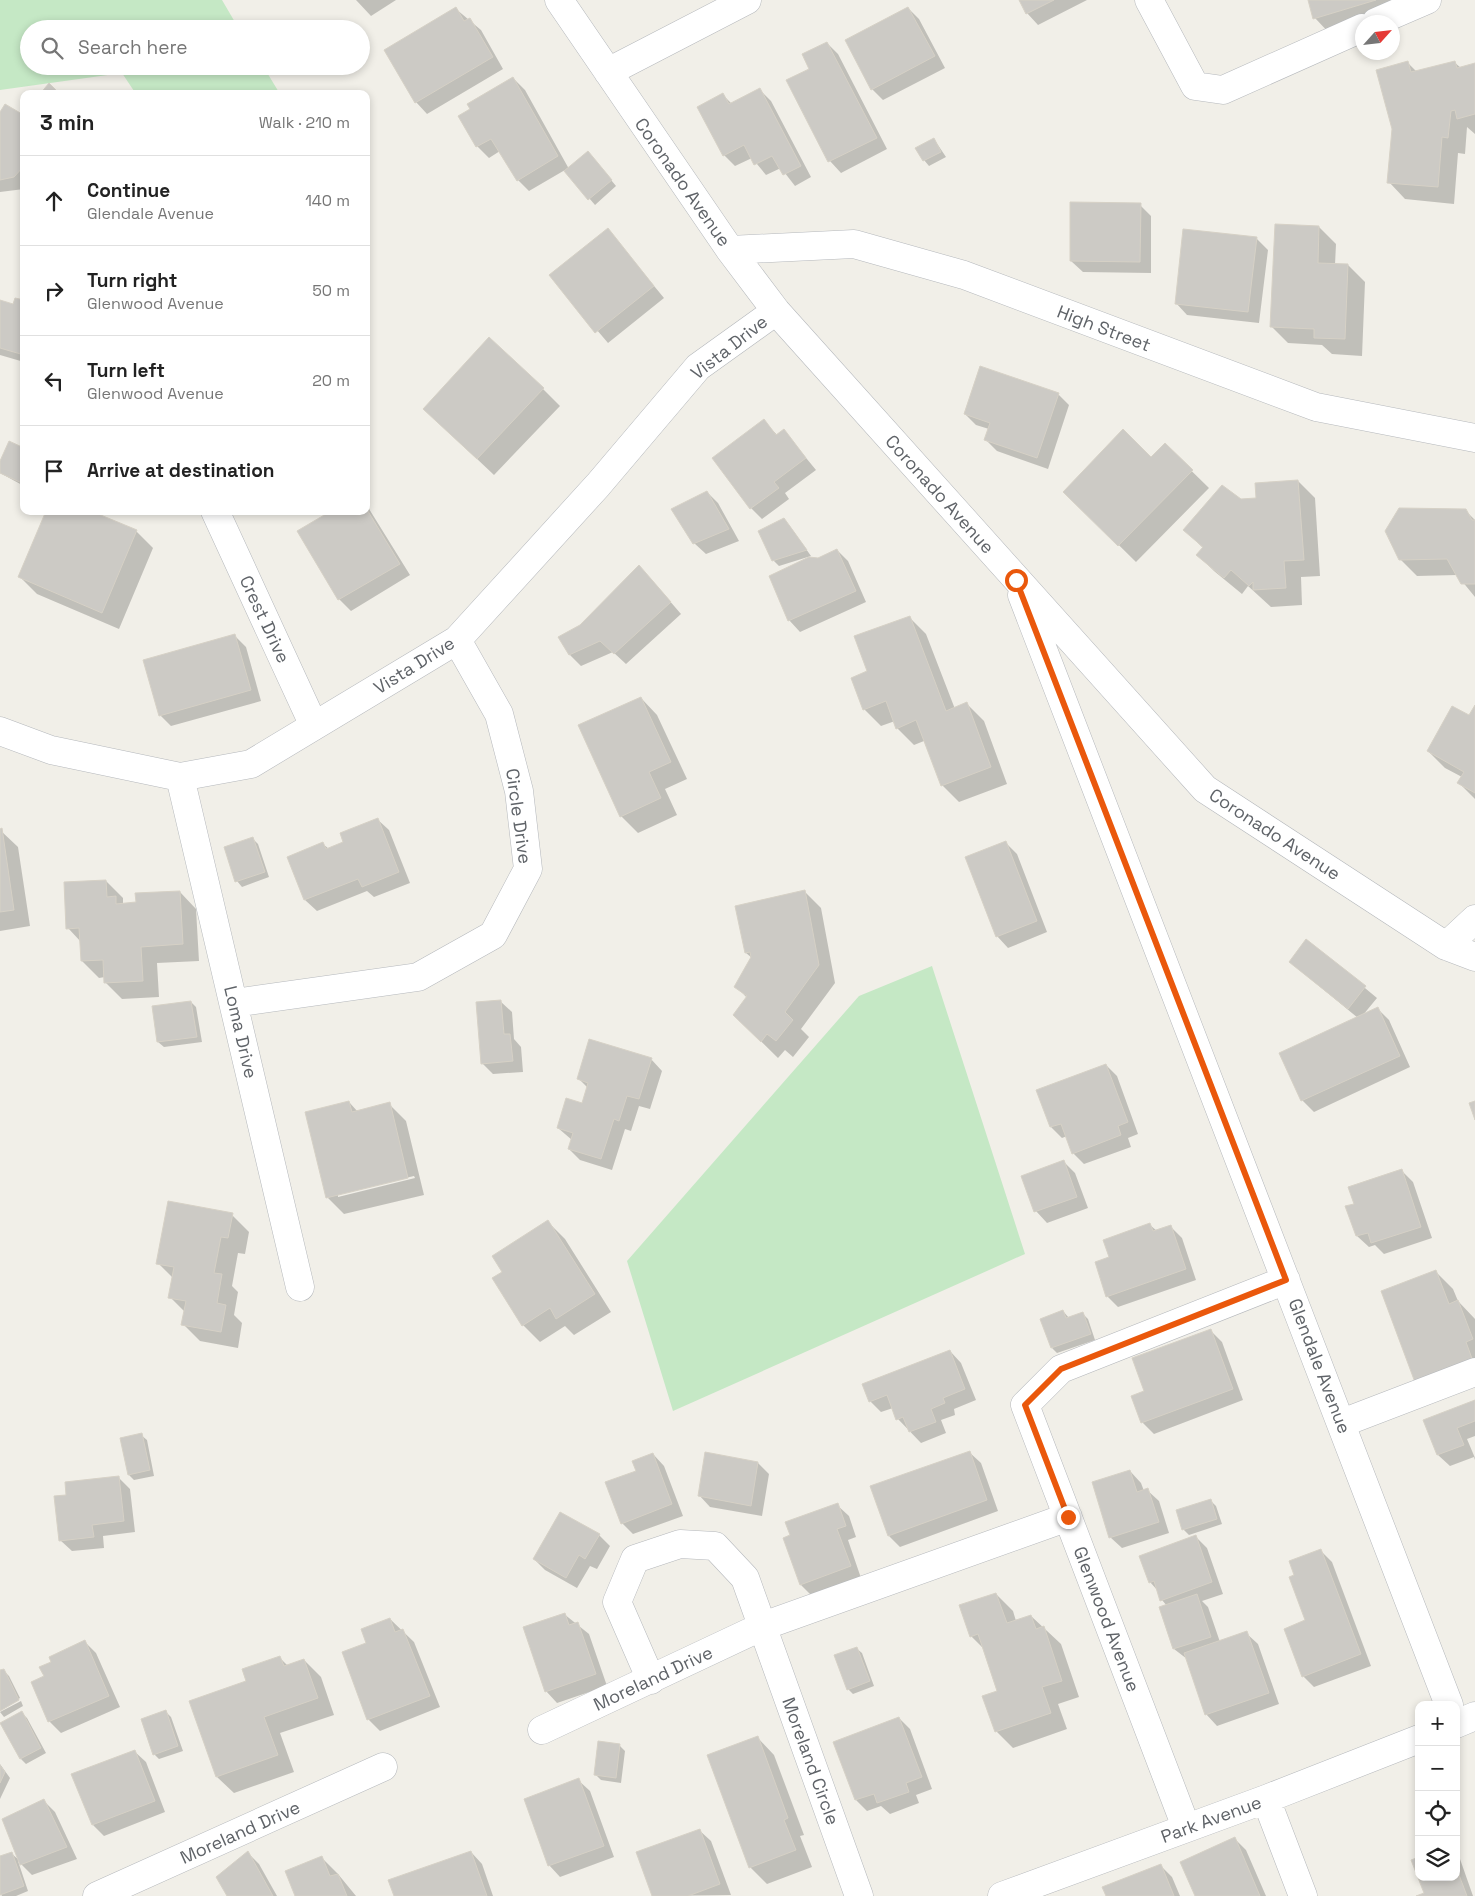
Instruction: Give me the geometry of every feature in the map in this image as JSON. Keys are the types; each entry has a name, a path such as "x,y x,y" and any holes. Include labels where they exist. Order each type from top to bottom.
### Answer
{"street":[{"name":"Coronado Avenue","path":"559,0 730,250 776,311 1206,790 1446,946 1475,957"},
{"path":"608,72 747,0"},
{"path":"1149,0 1196,86 1223,90 1355,31"},
{"path":"1392,15 1427,0"},
{"name":"High Street","path":"730,250 854,244 964,275 1316,407 1475,438"},
{"name":"Vista Drive","path":"0,731 51,750 180,777 251,764 458,640 598,485 698,367 776,311"},
{"name":"Crest Drive","path":"217,515 314,726"},
{"name":"Glendale Avenue","path":"1016,580 1447,1701"},
{"name":"Circle Drive","path":"234,1003 418,977 493,935 528,869 519,791 499,714 458,640"},
{"name":"Loma Drive","path":"180,777 300,1287"},
{"path":"1446,946 1475,919"},
{"name":"Glenwood Avenue","path":"1186,1827 1025,1405 1061,1369 1286,1280"},
{"path":"1342,1424 1475,1372"},
{"name":"Moreland Drive","path":"542,1730 763,1626 1068,1517"},
{"path":"651,1680 617,1602 635,1558 680,1544 715,1546 745,1578 763,1626"},
{"name":"Moreland Circle","path":"763,1626 859,1896"},
{"path":"1460,1722 1475,1716"},
{"name":"Park Avenue","path":"1002,1896 1186,1827 1266,1800 1415,1741"},
{"name":"Moreland Drive","path":"97,1896 383,1768"},
{"path":"1266,1800 1303,1896"}],"green space":[{"path":"0,0 222,0 234,20 20,20 20,75 108,75 0,90"},
{"path":"123,75 268,75 278,90 133,90"},
{"path":"932,966 1025,1254 673,1411 627,1261 859,996"}],"building":[{"path":"1019,0 1054,0 1026,14"},
{"path":"1308,0 1376,0 1313,19"},
{"path":"456,7 464,21 470,18 493,57 415,103 384,50"},
{"path":"908,7 935,56 871,90 845,40"},
{"path":"827,42 877,138 828,162 786,80 809,69 802,54"},
{"path":"1408,61 1411,72 1455,61 1457,68 1475,63 1475,114 1457,119 1455,110 1451,111 1448,138 1442,137 1438,187 1387,183 1392,129 1376,70"},
{"path":"513,77 558,156 517,181 491,139 476,147 458,116 470,109 467,104"},
{"path":"49,83 56,90 43,90"},
{"path":"760,88 801,166 783,175 772,156 754,165 744,145 723,156 697,107 723,93 729,104"},
{"path":"5,104 20,113 20,170 14,177 0,180 0,112"},
{"path":"934,138 941,152 923,161 915,148"},
{"path":"588,151 612,180 588,200 564,171"},
{"path":"1070,202 1141,203 1140,262 1070,261"},
{"path":"1275,224 1319,226 1318,263 1348,264 1345,339 1314,338 1314,329 1270,327"},
{"path":"608,228 654,286 595,333 549,275"},
{"path":"1183,229 1257,237 1248,312 1175,304"},
{"path":"15,298 20,299 20,354 0,348 0,300 13,304"},
{"path":"489,337 544,388 477,459 423,409"},
{"path":"980,366 1059,393 1037,458 984,440 990,423 964,414"},
{"path":"764,419 776,435 784,429 806,458 774,482 779,488 750,509 712,458"},
{"path":"1123,429 1151,457 1165,443 1193,470 1118,546 1063,492"},
{"path":"9,441 20,446 20,482 0,473 0,461"},
{"path":"1298,480 1304,560 1284,561 1286,588 1253,590 1253,582 1249,586 1231,570 1224,578 1196,555 1203,547 1183,530 1222,485 1241,499 1256,498 1255,483"},
{"path":"707,491 729,529 693,544 671,509"},
{"path":"1399,508 1466,509 1472,520 1475,520 1475,584 1461,584 1447,559 1399,560 1385,531"},
{"path":"44,515 101,515 137,530 102,613 18,577"},
{"path":"324,515 370,515 400,564 338,600 297,531"},
{"path":"784,518 807,550 772,561 758,531"},
{"path":"837,549 856,591 788,621 769,576 809,557 818,558"},
{"path":"639,565 671,602 614,654 600,641 569,655 558,637 580,625"},
{"path":"910,616 946,711 967,702 991,767 941,786 916,720 896,729 886,701 863,710 851,678 867,671 854,636"},
{"path":"235,634 251,690 159,716 143,660"},
{"path":"641,697 671,762 649,772 661,798 620,817 578,725"},
{"path":"1475,705 1475,793 1457,783 1464,772 1427,751 1452,706 1469,715"},
{"path":"378,818 399,872 362,887 358,879 304,900 287,857 323,842 326,849 343,842 340,833"},
{"path":"2,828 14,910 0,912 0,829"},
{"path":"253,837 265,872 235,882 224,847"},
{"path":"1006,841 1037,921 996,937 965,857"},
{"path":"106,880 107,897 116,896 116,904 136,902 135,893 180,891 183,944 141,947 143,981 104,983 103,960 81,961 79,928 66,929 64,882"},
{"path":"805,890 819,965 785,1012 793,1020 776,1041 767,1034 761,1042 733,1015 747,996 734,987 751,957 750,952 745,953 735,906"},
{"path":"1306,939 1366,986 1348,1009 1289,962"},
{"path":"501,1000 504,1034 510,1034 513,1061 481,1064 476,1002"},
{"path":"191,1001 197,1037 157,1042 152,1006"},
{"path":"1378,1007 1400,1056 1301,1101 1279,1053"},
{"path":"589,1039 652,1058 639,1099 627,1096 619,1121 614,1119 601,1159 568,1149 573,1133 557,1128 566,1098 582,1103 588,1083 577,1079"},
{"path":"1106,1064 1128,1122 1118,1126 1121,1135 1072,1154 1061,1124 1050,1127 1036,1090"},
{"path":"349,1101 352,1112 390,1102 408,1178 326,1198 305,1112"},
{"path":"1475,1101 1475,1120 1469,1103"},
{"path":"1064,1160 1077,1197 1034,1212 1021,1176"},
{"path":"1402,1169 1421,1227 1371,1243 1368,1233 1356,1236 1345,1206 1354,1204 1348,1187"},
{"path":"168,1201 233,1213 228,1238 221,1237 214,1273 222,1274 217,1303 226,1305 221,1332 181,1325 186,1301 168,1298 174,1267 156,1264"},
{"path":"548,1220 595,1294 556,1319 550,1308 522,1326 492,1278 502,1272 492,1256"},
{"path":"1150,1223 1153,1231 1171,1225 1186,1269 1106,1297 1095,1262 1109,1257 1103,1240"},
{"path":"1436,1270 1449,1304 1458,1300 1473,1339 1466,1342 1474,1364 1416,1385 1381,1291"},
{"path":"1063,1310 1066,1318 1083,1312 1091,1334 1051,1348 1040,1319"},
{"path":"1211,1329 1233,1389 1141,1423 1131,1396 1144,1391 1132,1358"},
{"path":"950,1350 965,1389 943,1398 945,1403 931,1409 936,1422 909,1432 903,1417 896,1420 887,1395 869,1402 862,1384"},
{"path":"1475,1400 1475,1421 1457,1428 1464,1445 1437,1455 1423,1420"},
{"path":"142,1433 150,1470 128,1475 120,1438"},
{"path":"970,1451 987,1500 888,1536 870,1486"},
{"path":"705,1452 758,1462 751,1506 698,1496"},
{"path":"653,1453 672,1504 621,1524 605,1482 636,1471 632,1461"},
{"path":"1130,1470 1137,1492 1148,1488 1159,1522 1109,1538 1092,1482"},
{"path":"119,1476 124,1521 92,1525 94,1537 59,1541 54,1496 66,1495 65,1482"},
{"path":"1211,1499 1217,1519 1182,1530 1176,1510"},
{"path":"838,1503 846,1526 837,1529 851,1566 800,1585 783,1538 790,1535 785,1522"},
{"path":"560,1512 600,1534 585,1559 579,1555 566,1578 533,1559"},
{"path":"1196,1535 1212,1582 1160,1601 1154,1581 1149,1583 1139,1556"},
{"path":"1321,1549 1361,1654 1302,1677 1284,1629 1305,1620 1289,1577 1294,1575 1289,1561"},
{"path":"996,1593 1007,1623 1031,1615 1036,1629 1044,1626 1062,1681 1042,1687 1051,1713 995,1732 982,1696 997,1691 978,1634 970,1637 959,1605"},
{"path":"1197,1594 1211,1637 1173,1649 1159,1607"},
{"path":"565,1613 569,1625 578,1622 596,1674 545,1692 523,1627"},
{"path":"390,1618 395,1632 403,1629 430,1696 367,1720 342,1652 366,1643 361,1629"},
{"path":"1247,1631 1269,1693 1205,1715 1184,1653"},
{"path":"85,1640 109,1696 48,1722 31,1682 44,1676 39,1667 51,1662 49,1657"},
{"path":"857,1647 870,1681 847,1690 834,1655"},
{"path":"280,1656 284,1666 304,1659 318,1698 264,1717 278,1755 216,1777 189,1701 246,1681 242,1669"},
{"path":"4,1669 19,1700 0,1711 0,1670"},
{"path":"166,1710 178,1746 153,1755 141,1719"},
{"path":"22,1711 41,1748 20,1759 0,1723"},
{"path":"899,1717 922,1777 906,1783 909,1792 877,1803 874,1794 855,1800 833,1742"},
{"path":"758,1736 788,1818 784,1820 796,1850 749,1868 707,1755"},
{"path":"598,1741 620,1744 616,1778 594,1775"},
{"path":"135,1750 155,1801 92,1825 71,1774"},
{"path":"0,1765 5,1772 0,1783"},
{"path":"579,1778 604,1846 548,1866 524,1799"},
{"path":"44,1799 67,1847 20,1865 2,1819"},
{"path":"700,1829 720,1884 688,1896 652,1896 636,1852"},
{"path":"1235,1837 1260,1896 1195,1896 1180,1862"},
{"path":"248,1851 273,1896 227,1896 216,1877"},
{"path":"471,1851 487,1896 394,1896 388,1880"},
{"path":"12,1852 24,1886 0,1895 0,1856"},
{"path":"322,1856 330,1876 338,1874 347,1896 295,1896 285,1871"},
{"path":"1415,1858 1415,1870 1411,1860"},
{"path":"1161,1864 1174,1896 1106,1896 1102,1887"},
{"path":"1460,1878 1467,1896 1416,1896 1424,1893 1419,1881 1460,1881"}],"route":[{"path":"1016,580 1286,1280 1061,1369 1025,1405 1068,1517"}]}
